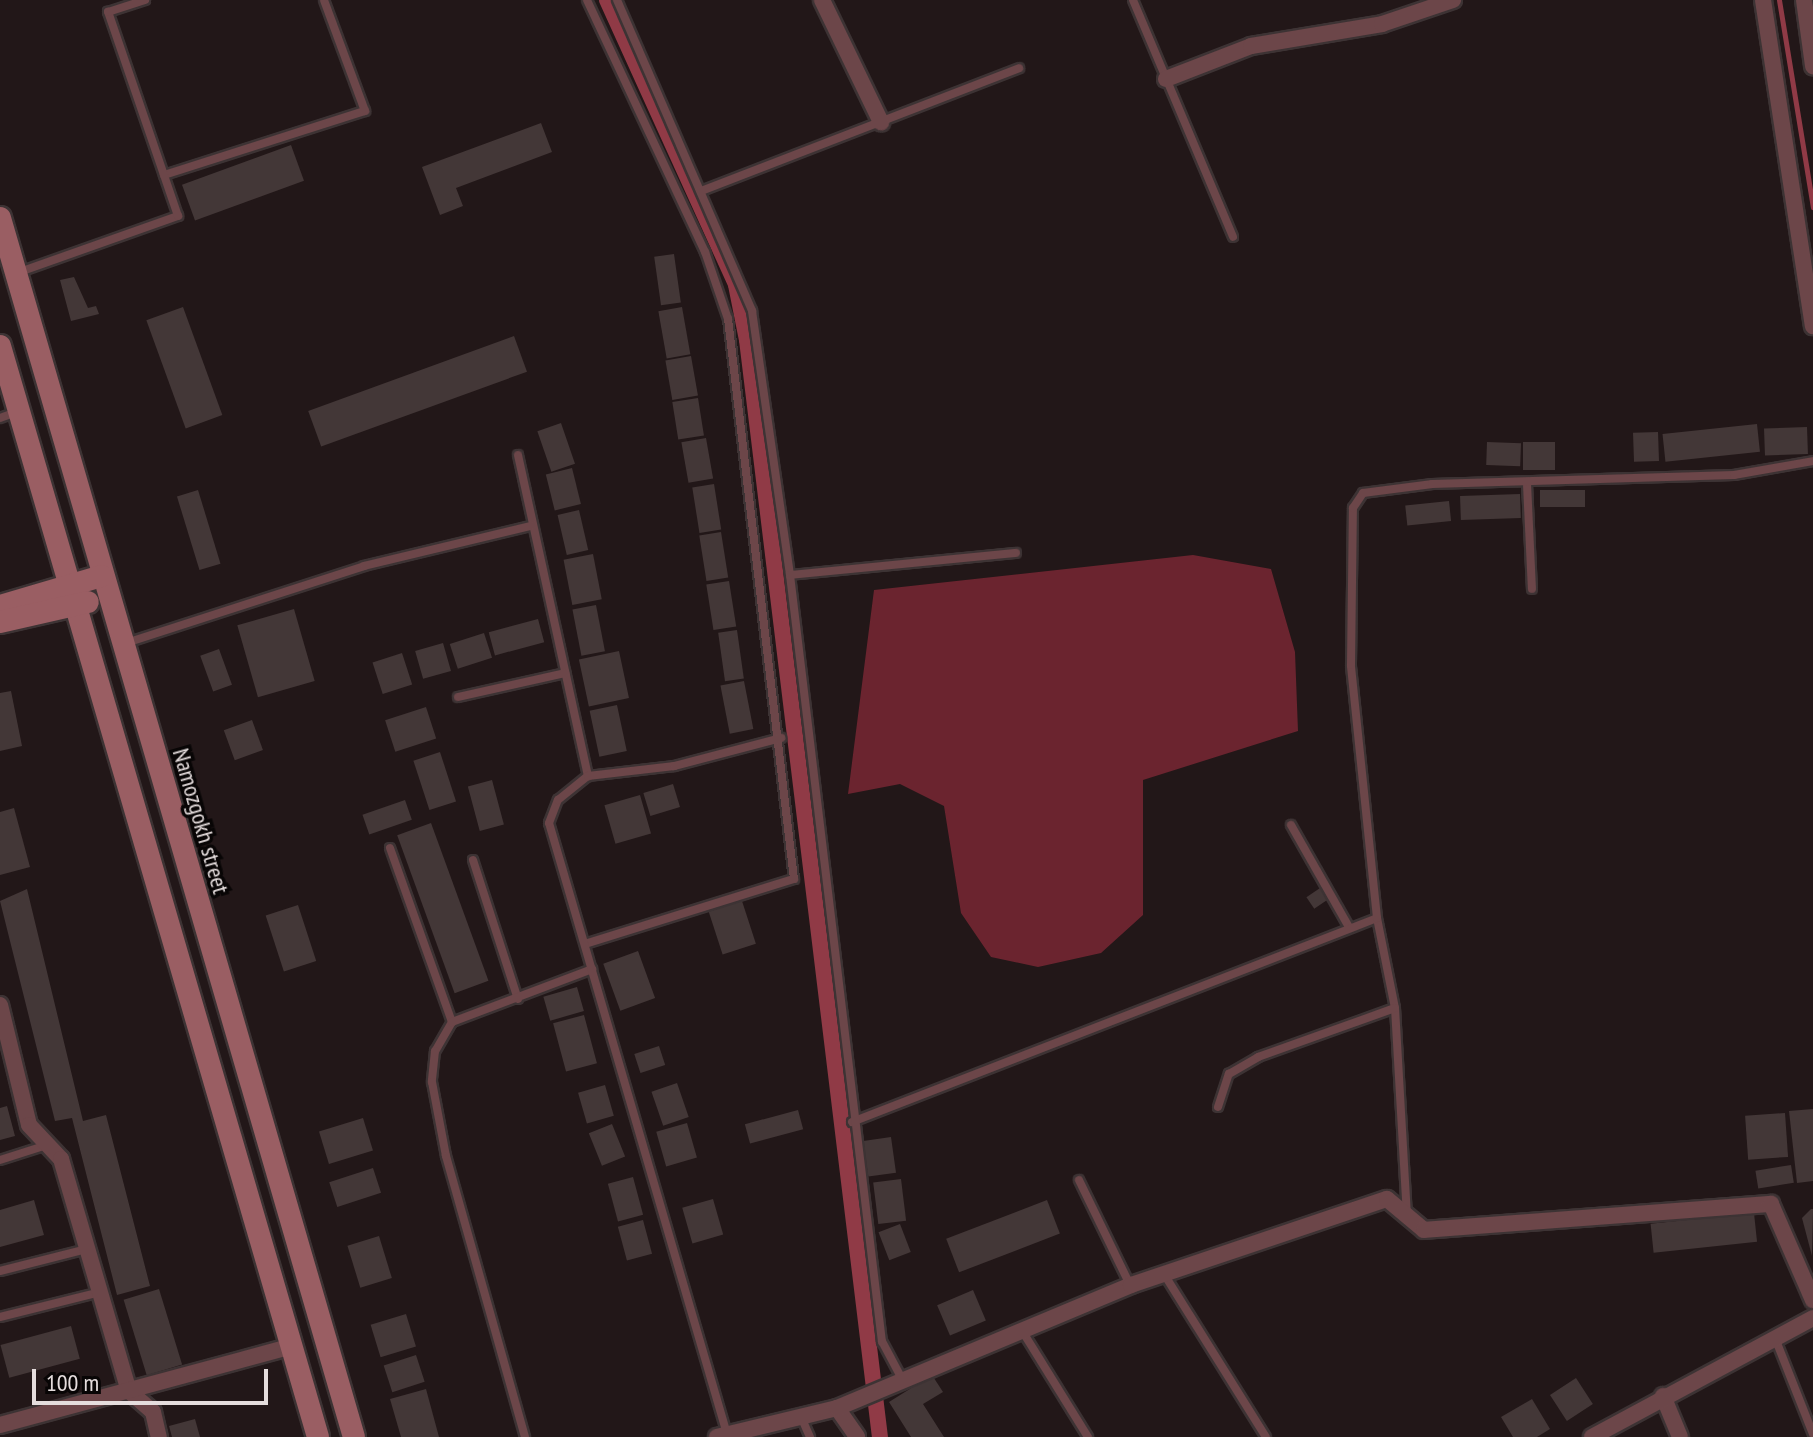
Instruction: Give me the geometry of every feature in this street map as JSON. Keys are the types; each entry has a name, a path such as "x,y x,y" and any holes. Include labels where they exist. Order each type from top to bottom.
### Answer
{"main road":[{"name":"Namozgokh street","path":"0,218 354,1437"},
{"path":"0,346 10,414 73,596 318,1437"},
{"path":"0,622 105,586"},
{"path":"0,606 73,596"},
{"path":"235,1153 268,1143"}],"street":[{"path":"822,0 881,122"},
{"path":"1166,79 1251,46 1382,24 1453,0"},
{"path":"1763,0 1813,326"},
{"path":"1804,0 1813,66"},
{"path":"0,1005 7,1068 29,1125 44,1146 61,1159 129,1391 153,1412 159,1437"},
{"path":"722,1435 802,1419 839,1406 901,1377 1131,1285 1387,1199 1424,1230 1771,1204 1813,1300"},
{"path":"1592,1437 1663,1396 1813,1318"},
{"path":"0,1425 290,1347"},
{"path":"1663,1396 1680,1437"},
{"path":"839,1406 857,1437"}],"lane":[{"path":"16,273 178,216 108,12 145,0"},
{"path":"164,175 365,111 324,0"},
{"path":"585,944 794,879 781,738 728,319 705,252 587,0"},
{"path":"617,0 752,311 790,575 852,1122 882,1342 901,1377"},
{"path":"1133,0 1233,237"},
{"path":"701,191 1019,68"},
{"path":"518,455 531,526 588,776"},
{"path":"1408,1216 1395,1008 1377,918 1351,665 1353,508 1363,493 1432,484 1527,484 1734,475 1813,461"},
{"path":"1527,484 1532,589"},
{"path":"122,644 364,566 531,526"},
{"path":"790,575 1016,553"},
{"path":"458,697 565,673"},
{"path":"722,1435 549,823 558,800 588,776 674,766 781,738"},
{"path":"1291,825 1349,927"},
{"path":"390,848 452,1022"},
{"path":"473,860 518,999"},
{"path":"852,1122 1229,980 1349,927 1377,918"},
{"path":"525,1437 446,1156 432,1082 435,1051 452,1022 592,969"},
{"path":"1218,1107 1229,1074 1258,1057 1395,1008"},
{"path":"0,1160 44,1146"},
{"path":"1079,1180 1131,1285"},
{"path":"0,1271 87,1249"},
{"path":"1164,1274 1266,1437"},
{"path":"0,1317 100,1292"},
{"path":"1021,1329 1088,1437"},
{"path":"1775,1337 1813,1434"},
{"path":"802,1419 810,1437"}],"shaded area":[{"path":"1193,555 1271,569 1295,652 1298,731 1143,780 1143,915 1101,953 1038,967 991,957 961,913 944,806 900,784 848,794 874,590"}],"building":[{"path":"541,123 552,152 456,188 463,206 440,215 422,167"},
{"path":"291,145 304,181 195,220 182,185"},
{"path":"674,254 681,303 661,305 654,257"},
{"path":"74,277 88,308 96,306 99,314 71,321 60,280"},
{"path":"183,307 222,415 186,428 146,320"},
{"path":"682,307 690,354 667,358 658,311"},
{"path":"514,336 527,372 321,447 308,411"},
{"path":"691,356 698,395 672,400 665,361"},
{"path":"698,398 704,436 678,440 672,402"},
{"path":"561,423 575,464 551,472 537,431"},
{"path":"1757,424 1760,452 1665,462 1663,434"},
{"path":"1807,427 1808,454 1765,455 1764,429"},
{"path":"1658,432 1659,461 1634,462 1633,433"},
{"path":"706,438 713,478 688,483 681,442"},
{"path":"1487,442 1521,443 1520,466 1486,465"},
{"path":"1523,442 1555,442 1555,470 1523,470"},
{"path":"572,468 581,504 555,510 546,475"},
{"path":"714,484 721,529 699,533 692,487"},
{"path":"198,490 221,564 199,570 177,496"},
{"path":"1540,490 1585,490 1585,507 1540,507"},
{"path":"1520,494 1521,518 1461,520 1460,496"},
{"path":"1449,501 1451,521 1407,525 1405,506"},
{"path":"579,510 588,550 567,555 558,515"},
{"path":"721,532 728,577 706,581 699,535"},
{"path":"593,554 602,599 572,605 564,560"},
{"path":"729,581 736,626 713,630 706,585"},
{"path":"596,605 605,651 581,656 572,610"},
{"path":"294,609 315,681 258,697 237,625"},
{"path":"538,619 544,642 495,655 489,632"},
{"path":"737,630 744,679 725,681 718,633"},
{"path":"484,633 492,658 458,669 450,644"},
{"path":"443,643 451,671 423,679 415,651"},
{"path":"219,649 232,685 213,692 200,656"},
{"path":"619,651 629,698 589,706 579,660"},
{"path":"402,653 412,684 383,694 373,663"},
{"path":"744,681 753,729 730,734 720,686"},
{"path":"11,691 22,746 0,751 0,693"},
{"path":"617,705 627,751 599,757 590,711"},
{"path":"426,707 436,738 395,752 385,720"},
{"path":"252,720 263,750 235,760 224,730"},
{"path":"440,752 456,801 429,810 413,761"},
{"path":"492,780 504,824 480,831 468,786"},
{"path":"673,784 680,807 650,816 643,793"},
{"path":"640,795 651,833 615,844 604,805"},
{"path":"405,800 412,820 369,835 362,815"},
{"path":"14,808 30,867 0,875 0,812"},
{"path":"431,823 488,981 455,993 397,835"},
{"path":"1323,886 1331,898 1314,909 1306,897"},
{"path":"27,889 83,1121 106,1115 150,1286 117,1295 72,1118 55,1121 0,901"},
{"path":"742,901 756,944 723,955 709,912"},
{"path":"298,905 316,961 284,972 266,916"},
{"path":"638,951 655,998 620,1011 603,964"},
{"path":"577,987 584,1011 550,1021 543,997"},
{"path":"584,1015 597,1063 566,1072 553,1023"},
{"path":"659,1046 665,1065 640,1073 634,1054"},
{"path":"677,1083 689,1117 663,1126 651,1092"},
{"path":"605,1085 614,1116 587,1123 578,1093"},
{"path":"7,1106 15,1136 0,1140 0,1108"},
{"path":"1813,1109 1813,1181 1797,1183 1789,1111"},
{"path":"798,1110 803,1129 750,1144 745,1124"},
{"path":"1785,1113 1788,1157 1748,1160 1745,1116"},
{"path":"363,1118 373,1151 329,1164 319,1131"},
{"path":"687,1123 697,1158 666,1166 656,1132"},
{"path":"612,1124 625,1156 602,1166 589,1133"},
{"path":"891,1137 896,1173 868,1177 863,1141"},
{"path":"1791,1165 1794,1183 1758,1188 1755,1171"},
{"path":"373,1168 381,1193 337,1207 329,1182"},
{"path":"633,1177 643,1215 618,1221 608,1184"},
{"path":"901,1179 906,1221 878,1224 873,1182"},
{"path":"713,1199 723,1235 692,1243 682,1208"},
{"path":"34,1200 44,1235 0,1247 0,1210"},
{"path":"1047,1200 1060,1234 959,1272 946,1239"},
{"path":"1813,1209 1812,1256 1802,1218"},
{"path":"1754,1213 1757,1242 1654,1253 1651,1224"},
{"path":"643,1220 652,1254 627,1261 618,1227"},
{"path":"900,1224 911,1252 889,1260 879,1232"},
{"path":"379,1236 392,1278 360,1288 347,1246"},
{"path":"159,1289 182,1365 147,1375 124,1300"},
{"path":"973,1290 986,1320 950,1336 937,1305"},
{"path":"406,1314 416,1347 381,1357 371,1325"},
{"path":"71,1326 80,1359 9,1378 0,1345"},
{"path":"416,1355 425,1382 392,1392 384,1366"},
{"path":"932,1375 943,1392 923,1404 944,1437 911,1437 889,1402"},
{"path":"1576,1378 1593,1404 1567,1421 1550,1395"},
{"path":"426,1389 439,1437 401,1437 390,1399"},
{"path":"1532,1399 1550,1429 1537,1437 1513,1437 1501,1417"},
{"path":"195,1419 200,1437 172,1437 169,1426"}],"waterway":[{"path":"607,0 736,285 747,340 880,1437"},
{"path":"1779,0 1813,207"}]}
